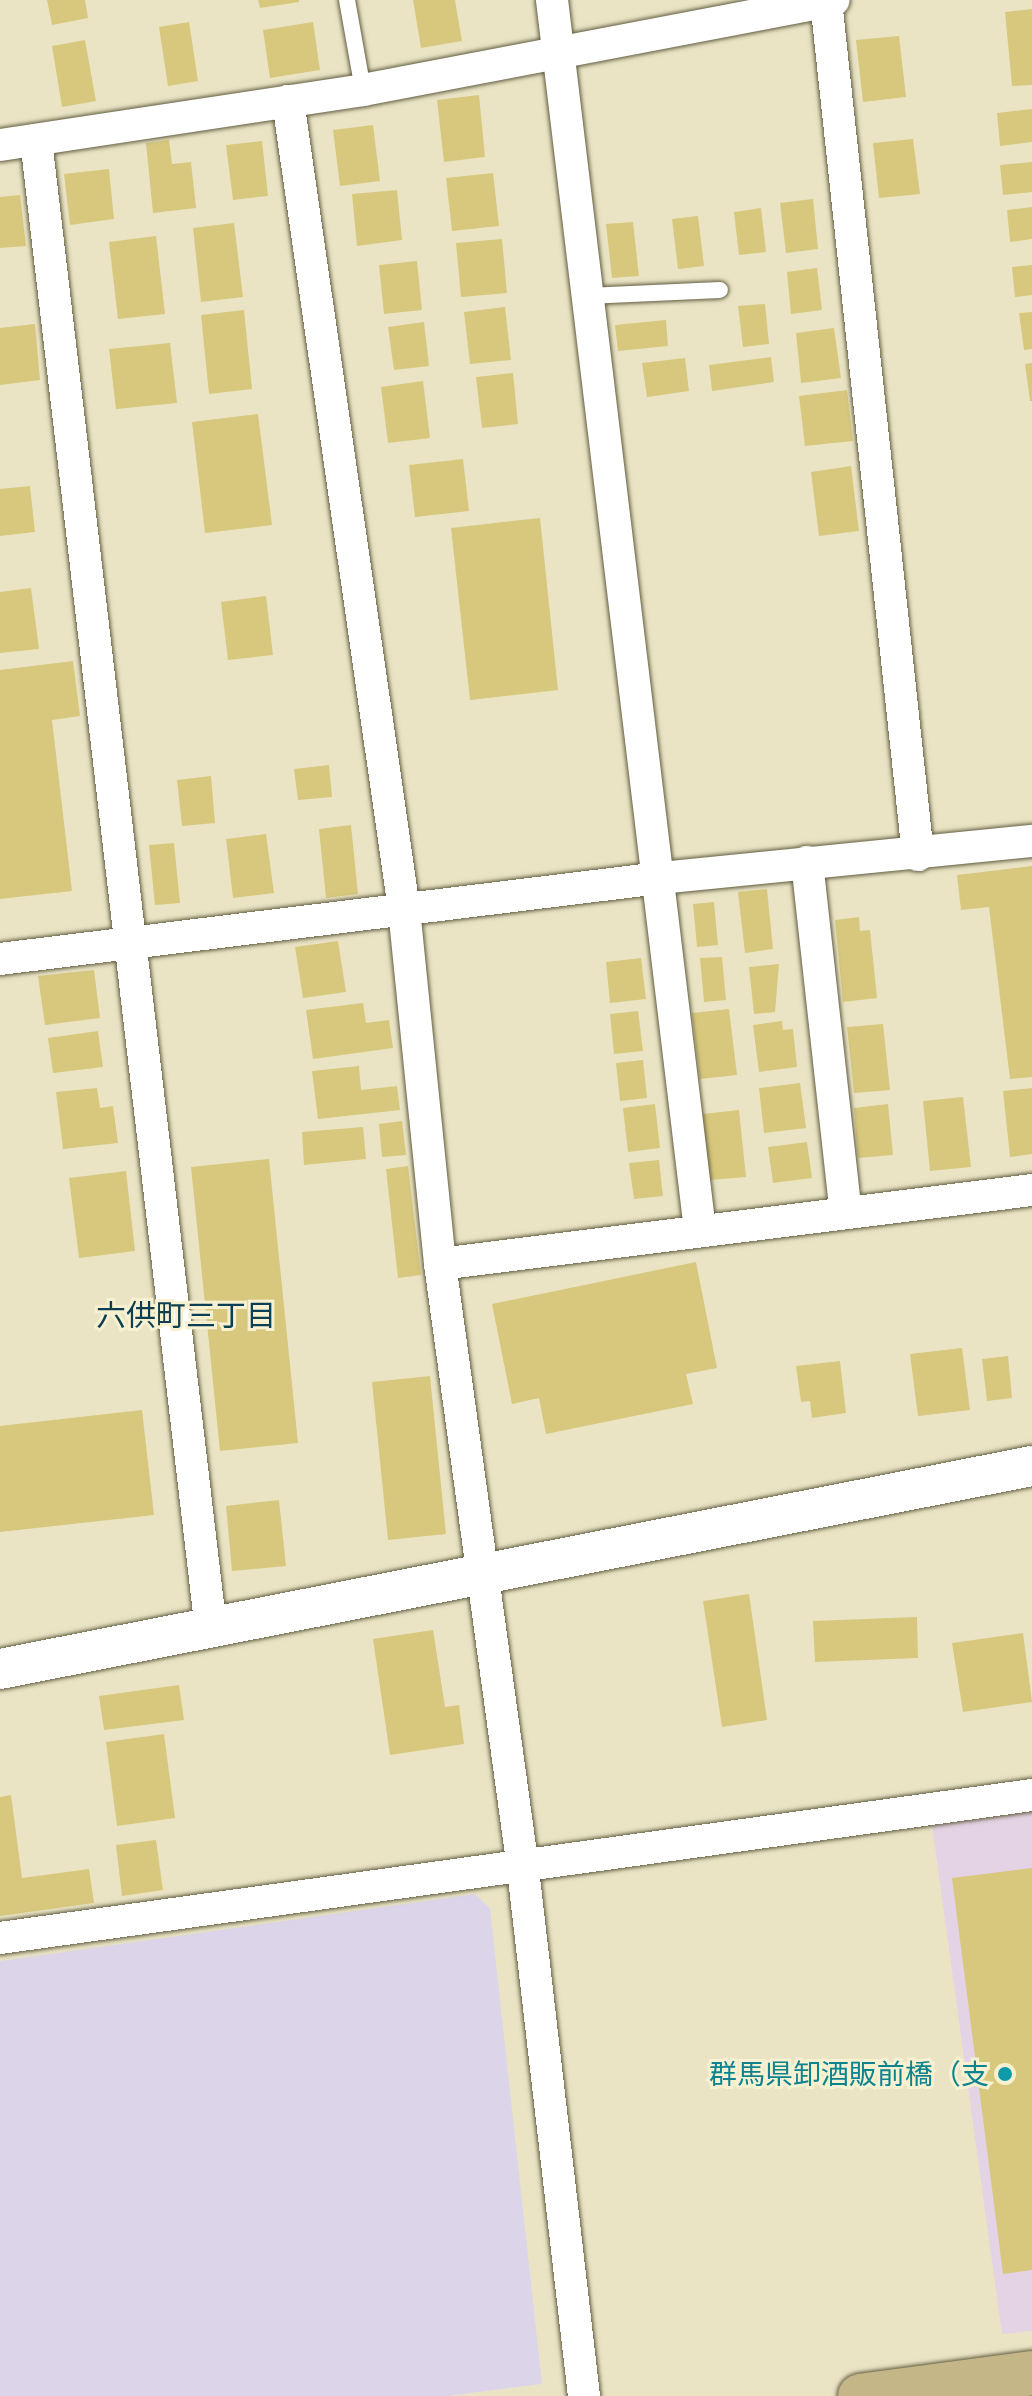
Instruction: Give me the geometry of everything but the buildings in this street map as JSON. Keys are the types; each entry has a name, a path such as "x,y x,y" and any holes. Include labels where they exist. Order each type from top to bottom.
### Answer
{"main road":[{"path":"860,2396 1032,2373"}],"street":[{"path":"552,0 700,1230"},
{"path":"0,145 363,90 558,47 829,1 918,855"},
{"path":"288,101 404,909 440,1264 522,1861 584,2396"},
{"path":"36,140 211,1629"},
{"path":"0,959 660,878 807,862 918,855 1032,841"},
{"path":"807,862 846,1213"},
{"path":"440,1264 1032,1190"},
{"path":"0,1669 1032,1466"},
{"path":"0,1938 522,1861 1032,1795"}],"lane":[{"path":"347,0 363,90"},
{"path":"587,296 720,290"}],"shaded area":[{"name":"群馬県卸酒販前橋（支","path":"1032,1812 1032,2331 1002,2334 932,1825"},
{"path":"475,1894 490,1908 542,2384 448,2396 0,2396 0,1961"}],"place":[{"name":"群馬県卸酒販前橋（支","path":"1005,2074"}],"district":[{"name":"六供町三丁目","path":"186,1315"}]}
